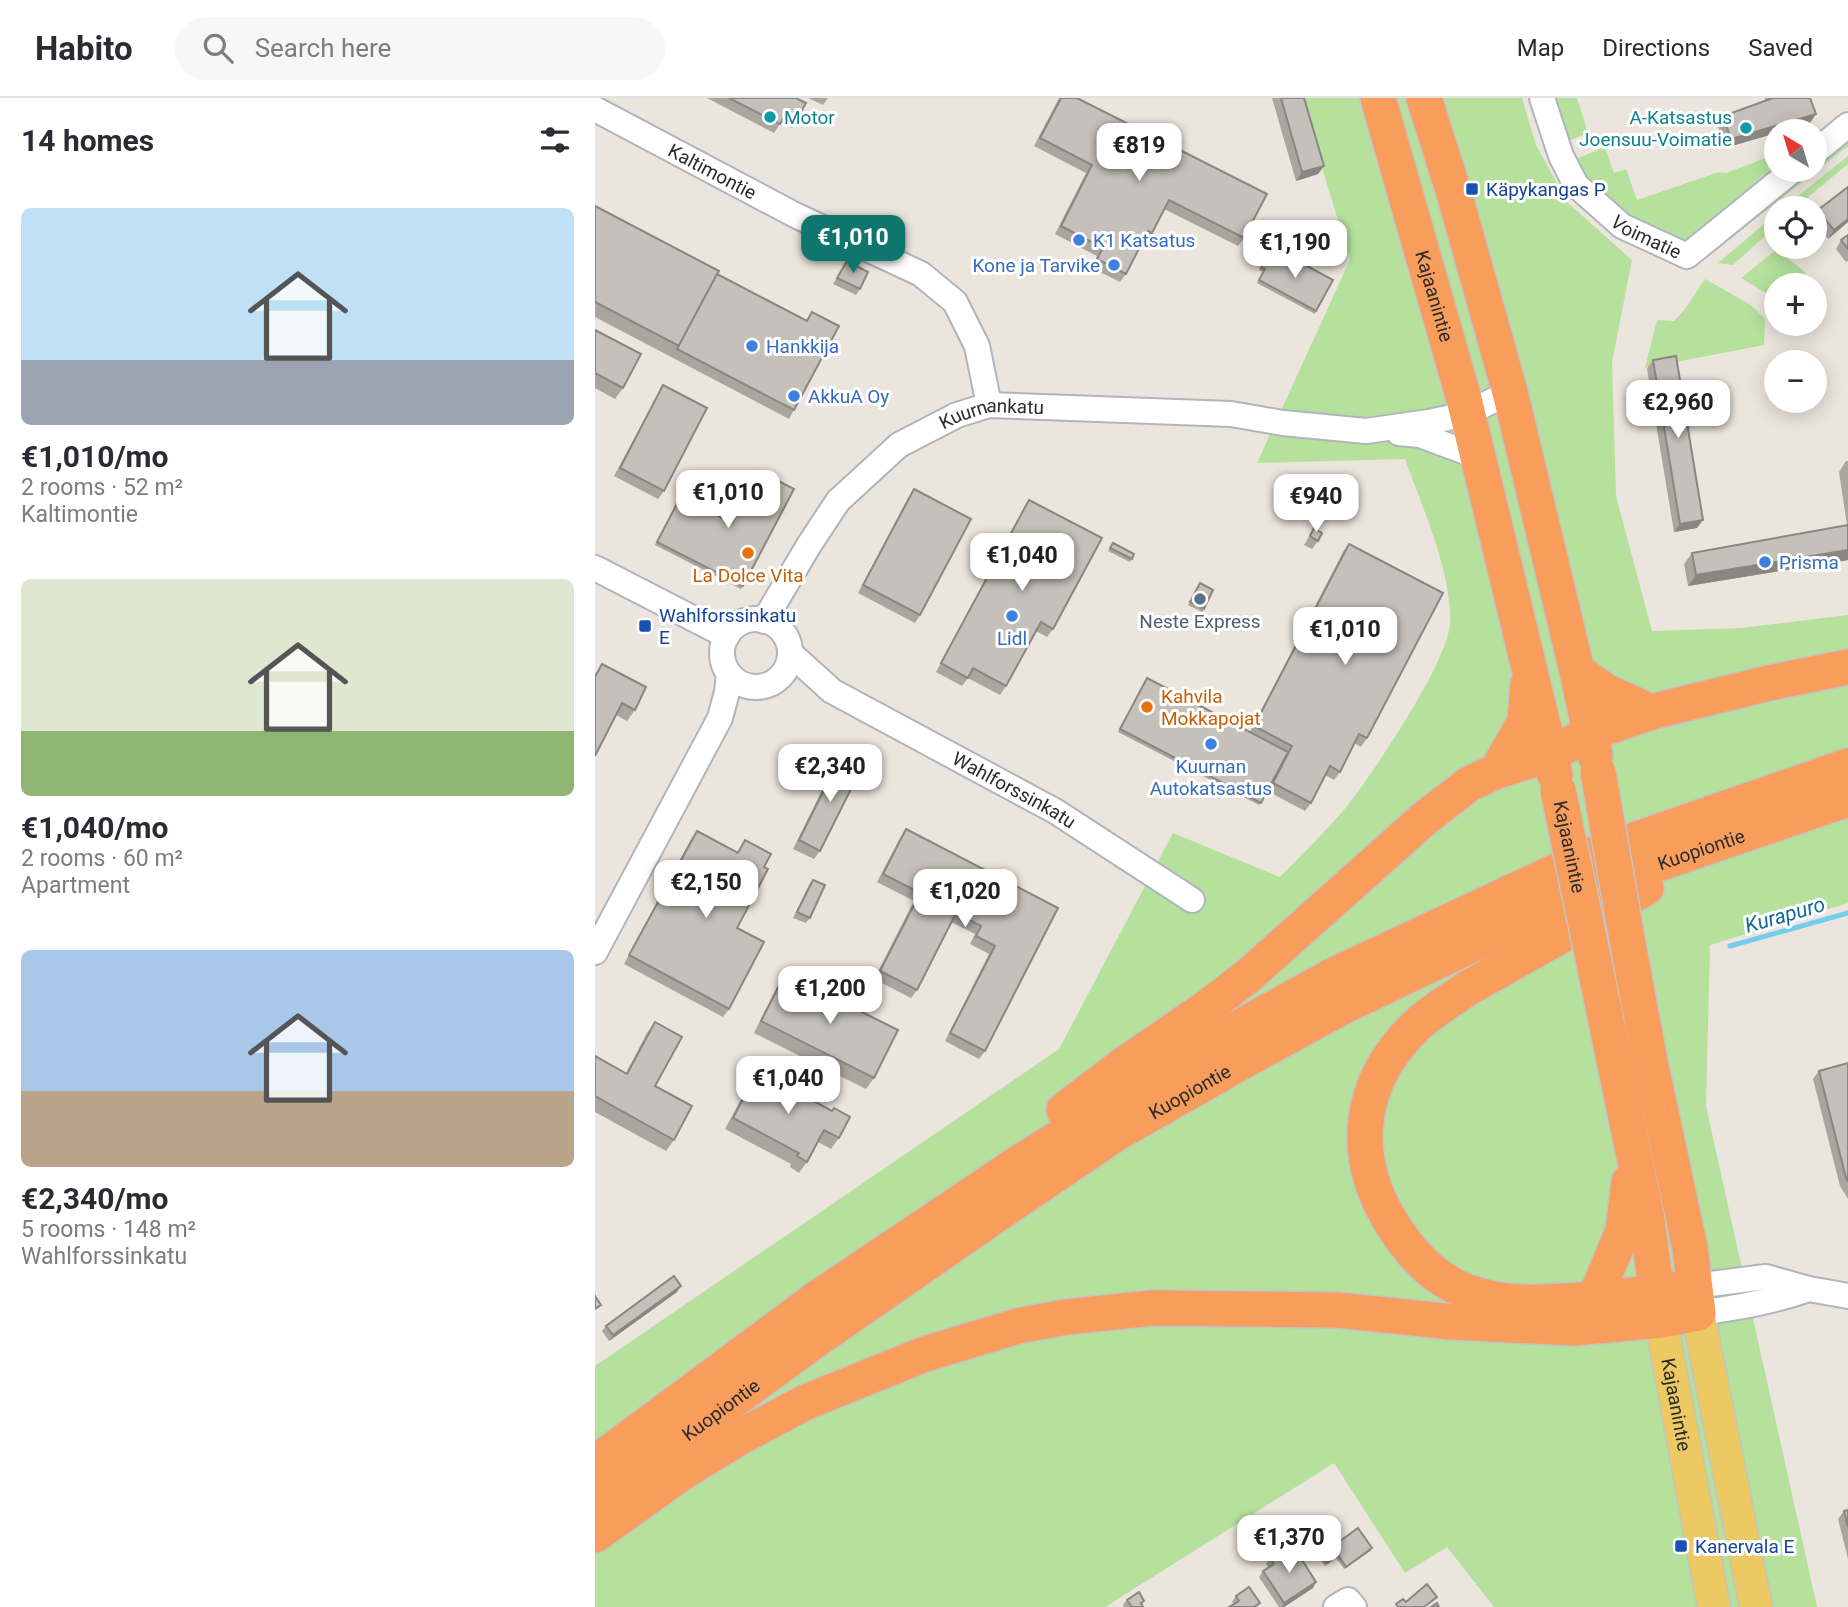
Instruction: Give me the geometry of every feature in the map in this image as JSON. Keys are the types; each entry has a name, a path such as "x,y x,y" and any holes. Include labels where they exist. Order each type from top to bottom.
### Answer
{"highway":[{"name":"Kajaanintie","path":"1378,98 1479,457 1551,754 1633,1146 1659,1307"},
{"name":"Kajaanintie","path":"1424,98 1454,193 1510,392 1577,671 1591,733 1650,1062 1690,1248 1696,1299"},
{"path":"819,1297 1115,1071 1248,976 1425,818 1469,784 1497,771 1551,754 1591,733 1651,712 1848,667"},
{"path":"1497,771 1525,721 1529,670"},
{"path":"1577,671 1607,692 1651,712"},
{"name":"Kuopiontie","path":"602,1484 819,1297 1020,1162 1227,1034 1333,975 1591,855 1848,766"},
{"path":"1659,1307 1595,1298 1555,1303 1500,1300 1467,1292 1439,1277 1402,1240 1376,1197 1364,1153 1364,1132 1376,1082 1393,1053 1416,1026 1468,988 1644,889 1844,800"},
{"name":"Kuopiontie","path":"602,1484 1117,1133 1245,1060 1346,1005 1602,883 1844,800"},
{"path":"1595,1298 1623,1231 1633,1146"},
{"path":"595,1535 683,1472 740,1437 806,1402 925,1354 1018,1326 1066,1317 1152,1307 1337,1310 1453,1322 1574,1328 1696,1299"}],"main road":[{"name":"Kajaanintie","path":"1696,1299 1756,1607"},
{"name":"Kajaanintie","path":"1659,1307 1714,1607"}],"street":[{"name":"Voimatie","path":"1542,98 1561,156 1576,185 1622,226 1686,256 1778,182"},
{"name":"Kaltimontie","path":"595,109 795,215 921,274 955,302 977,346 989,405"},
{"path":"1827,142 1848,125"},
{"name":"Kuurnankatu","path":"764,621 838,501 899,445 957,415 989,405 1231,414 1283,423 1366,431 1429,422 1465,406 1510,392"},
{"name":"Kuurnankatu","path":"1312,425 1465,406"},
{"path":"1366,431 1420,435 1479,457"},
{"path":"595,568 727,636"},
{"path":"699,756 767,684 784,673 790,653 783,634 776,626 764,621 744,622 727,636 722,655 729,674 736,681 767,684"},
{"name":"Wahlforssinkatu","path":"790,653 832,691 1055,811 1192,900"},
{"path":"595,952 720,718 729,674"},
{"name":"Wahlforssinkatu","path":"767,684 832,691"},
{"path":"1696,1299 1766,1276 1809,1289 1848,1296"},
{"path":"1336,1607 1348,1600 1354,1607"}],"green space":[{"path":"1301,98 1522,98 1536,145 1568,203 1632,260 1612,362 1616,496 1652,631 1741,628 1848,615 1848,903 1710,945 1706,1106 1817,1607 1494,1607 1447,1547 1405,1573 1334,1463 1105,1607 595,1607 595,1366 1059,1049 1173,833 1280,877 1355,796 1406,720 1437,664 1450,623 1446,583 1435,540 1405,459 1257,463 1350,260"},
{"path":"1546,98 1577,98 1588,133 1565,142"},
{"path":"1848,138 1848,146 1827,163 1827,155"},
{"path":"1605,147 1614,173 1626,169 1637,200 1764,159 1764,180 1689,241 1678,243 1621,216 1571,161"},
{"path":"1848,156 1848,164 1827,181 1827,173"},
{"path":"1794,182 1802,182 1785,196 1776,196"},
{"path":"1816,182 1826,182 1809,196 1798,196"},
{"path":"1764,205 1764,212 1706,258 1702,254"},
{"path":"1764,224 1764,237 1733,265 1718,263"},
{"path":"1765,259 1789,259 1806,273 1764,273 1764,292 1741,278"},
{"path":"1705,279 1751,305 1764,318 1764,345 1645,368 1657,320 1674,321"}],"building":[{"path":"729,98 796,98 806,103 797,119 786,113 780,124"},
{"path":"1061,98 1077,98 1267,194 1244,238 1169,200 1152,233 1148,231 1126,274 1097,259 1103,248 1061,226 1092,165 1040,138"},
{"path":"1281,98 1304,98 1324,166 1302,172"},
{"path":"1773,98 1810,98 1816,114 1799,119 1764,119 1764,129 1731,139 1723,116"},
{"path":"1848,187 1848,219 1834,230 1827,221 1827,203"},
{"path":"595,206 719,271 679,346 595,302"},
{"path":"1848,235 1848,249 1841,240"},
{"path":"1270,250 1279,255 1281,252 1333,280 1316,311 1259,280 1265,269 1261,268"},
{"path":"847,261 868,272 860,289 837,278"},
{"name":"Hankkija","path":"717,274 807,321 812,312 839,326 794,410 677,349"},
{"path":"595,330 641,354 623,388 595,373"},
{"path":"1676,356 1703,520 1680,524 1653,360"},
{"path":"663,385 707,408 664,491 620,468"},
{"path":"759,471 794,489 743,586 657,542 681,496 732,523"},
{"path":"914,489 971,519 920,615 863,585"},
{"name":"Lidl","path":"1029,500 1102,538 1053,629 1041,622 1006,686 973,668 968,678 941,663"},
{"path":"1848,525 1848,550 1696,575 1692,553"},
{"path":"1314,528 1322,533 1318,541 1310,536"},
{"path":"1113,543 1134,554 1132,559 1110,548"},
{"path":"1349,544 1443,593 1367,738 1359,734 1340,772 1330,766 1311,803 1273,783 1292,746 1254,726"},
{"name":"Neste Express","path":"1200,583 1213,590 1204,609 1190,602"},
{"path":"602,664 646,687 635,710 622,703 595,756 595,677"},
{"path":"1147,678 1288,752 1261,803 1120,729"},
{"path":"840,758 861,769 820,851 799,840"},
{"path":"906,829 1058,908 985,1051 950,1033 995,946 976,936 981,926 956,913 917,990 880,971 920,893 883,874"},
{"path":"697,831 738,853 745,840 771,854 764,867 768,869 737,928 764,942 729,1009 629,955"},
{"path":"813,880 825,885 810,918 797,912"},
{"path":"785,974 898,1030 874,1078 761,1021"},
{"path":"655,1022 682,1037 655,1086 692,1106 674,1140 595,1096 595,1056 627,1074"},
{"path":"1848,1063 1848,1181 1819,1071"},
{"path":"758,1071 832,1111 834,1108 850,1117 839,1138 824,1130 807,1162 797,1156 799,1153 733,1118"},
{"path":"674,1276 681,1286 613,1335 606,1326"},
{"path":"595,1296 601,1305 595,1309"},
{"path":"1848,1510 1848,1527 1844,1511"},
{"path":"1358,1528 1372,1548 1346,1567 1338,1555 1327,1563 1319,1551 1333,1541 1336,1544"},
{"path":"1295,1549 1316,1582 1284,1603 1263,1571 1274,1564 1270,1558 1283,1550 1286,1555"},
{"path":"1427,1584 1437,1597 1424,1607 1398,1607 1396,1604 1403,1599 1406,1602"},
{"path":"1249,1587 1260,1603 1254,1607 1229,1607 1239,1601 1236,1596"},
{"path":"1139,1592 1144,1601 1141,1603 1143,1607 1132,1607 1127,1600"}],"waterway":[{"name":"Kurapuro","path":"1730,946 1848,913"}],"place":[{"name":"Motor","path":"770,117"},
{"name":"A-Katsastus Joensuu-Voimatie","path":"1746,128"},
{"name":"Käpykangas P","path":"1472,189"},
{"name":"K1 Katsatus","path":"1079,240"},
{"name":"Kone ja Tarvike","path":"1114,265"},
{"name":"Hankkija","path":"752,346"},
{"name":"AkkuA Oy","path":"794,396"},
{"name":"La Dolce Vita","path":"748,553"},
{"name":"Prisma","path":"1765,562"},
{"name":"Neste Express","path":"1200,599"},
{"name":"Lidl","path":"1012,616"},
{"name":"Wahlforssinkatu E","path":"645,626"},
{"name":"Kahvila Mokkapojat","path":"1147,707"},
{"name":"Kuurnan Autokatsastus","path":"1211,744"},
{"name":"Kanervala E","path":"1681,1546"}]}
